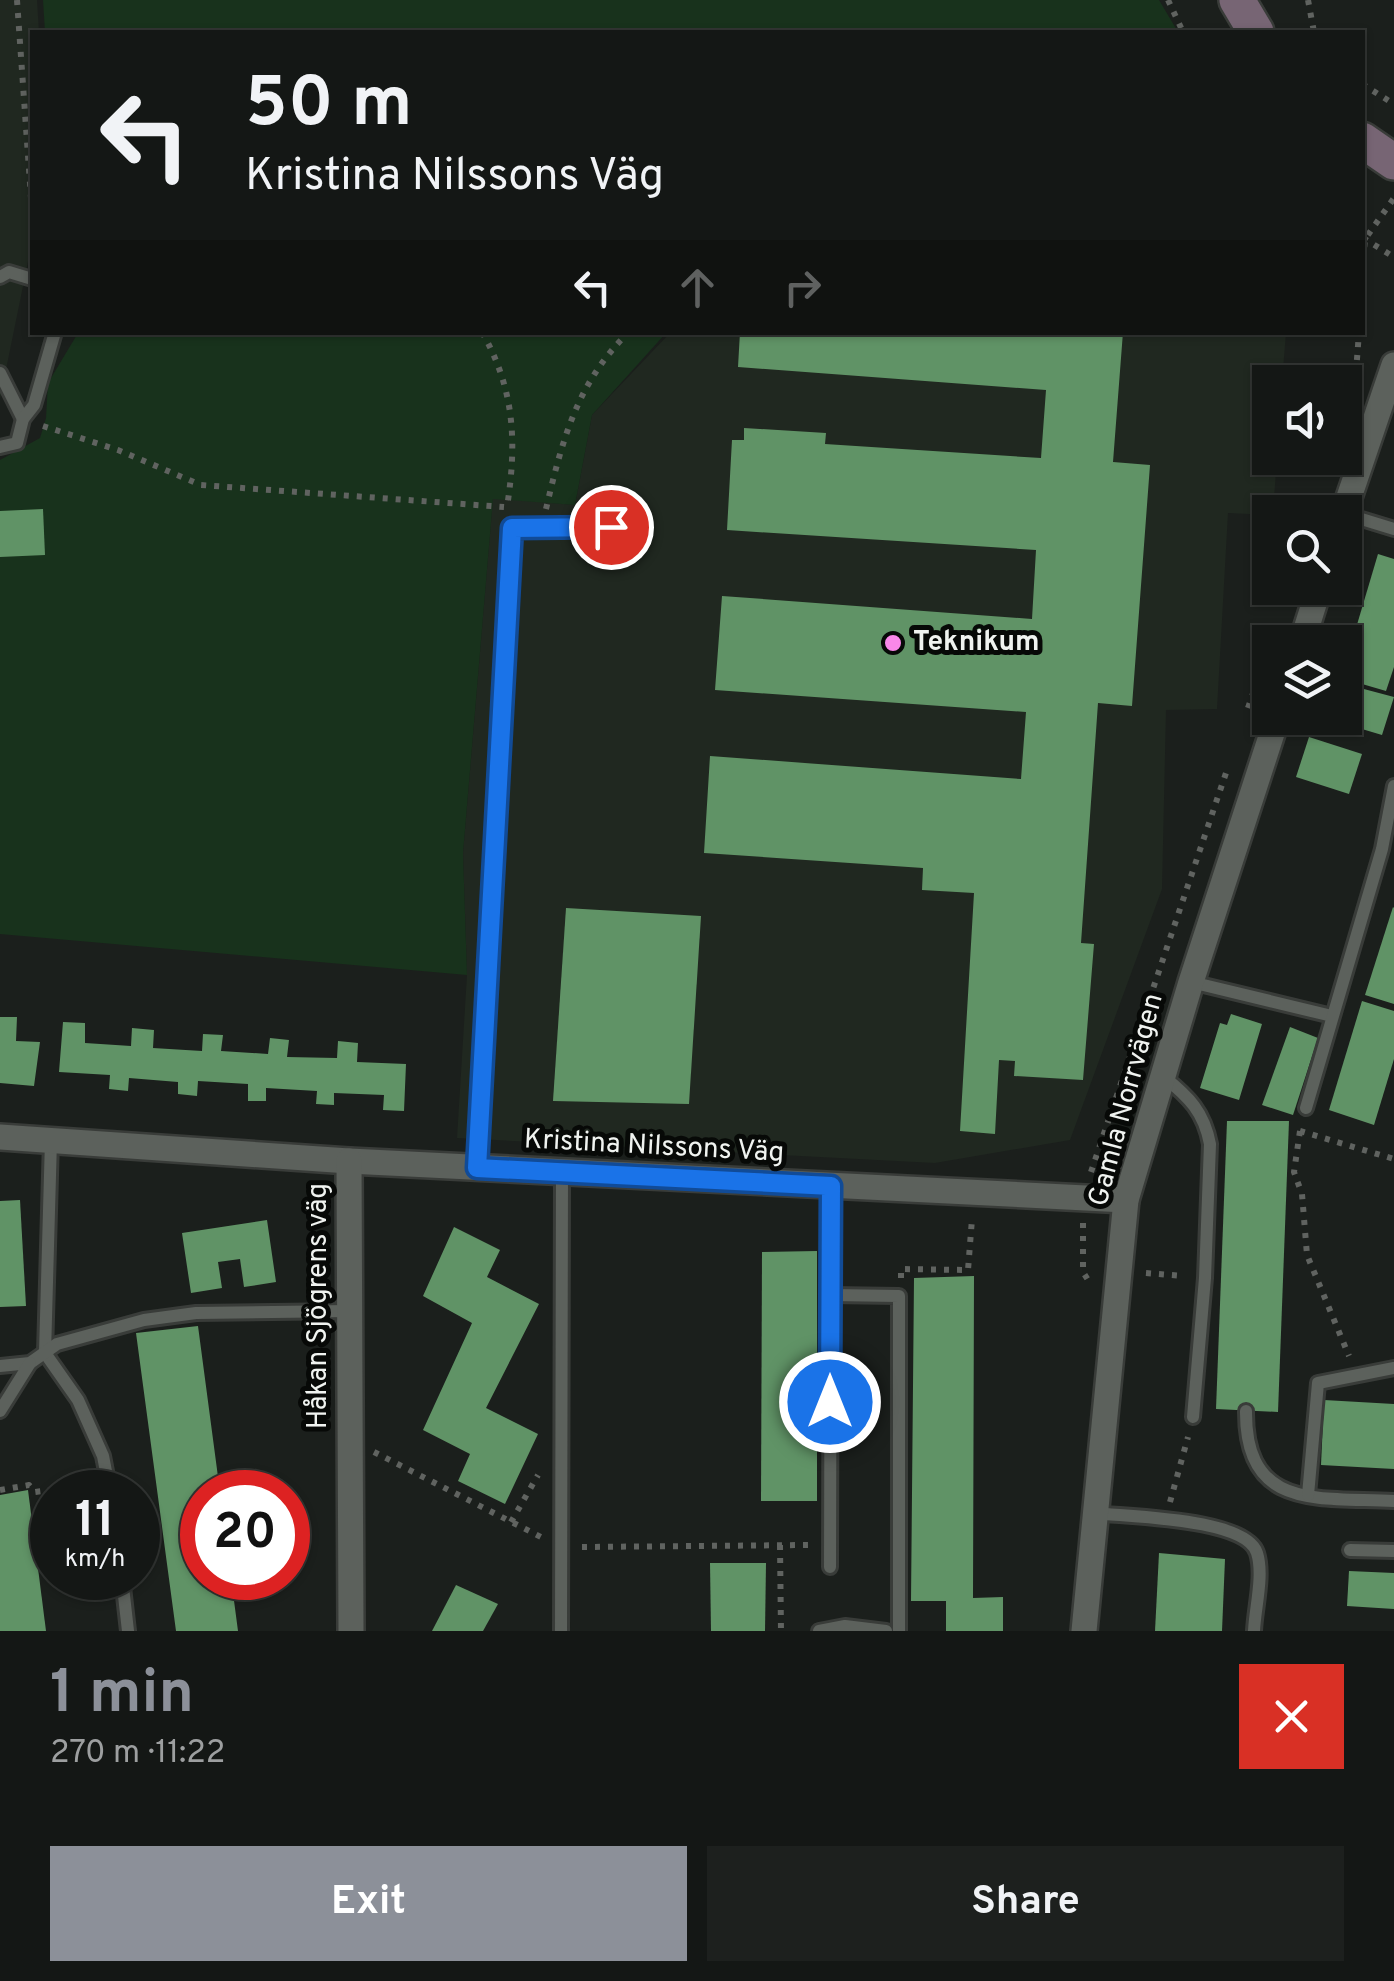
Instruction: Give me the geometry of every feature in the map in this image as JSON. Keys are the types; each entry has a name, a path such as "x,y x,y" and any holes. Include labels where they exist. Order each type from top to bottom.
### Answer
{"street":[{"path":"1237,0 1255,30"},
{"path":"1365,142 1394,162"},
{"path":"1350,495 1394,364"},
{"name":"Gamla Norrvägen","path":"1084,1631 1126,1200 1191,982 1271,735"},
{"name":"Kristina Nilssons Väg","path":"0,1137 349,1161 1126,1200"},
{"name":"Håkan Sjögrens väg","path":"349,1161 350,1631"}],"lane":[{"path":"0,277 9,272 30,278"},
{"path":"0,447 17,443 23,419 34,406 54,335"},
{"path":"0,374 23,419"},
{"path":"1362,518 1394,528"},
{"path":"477,1168 512,528 611,527"},
{"path":"1306,1108 1382,849 1394,786"},
{"path":"1191,982 1332,1016"},
{"path":"1164,1077 1194,1102 1207,1126 1210,1144 1205,1278 1193,1417"},
{"path":"51,1140 44,1353 78,1400 106,1470"},
{"path":"562,1172 562,1631"},
{"path":"830,1567 831,1186"},
{"path":"830,1295 900,1296 898,1631"},
{"path":"0,1410 30,1363 57,1344 161,1317 285,1309 349,1311"},
{"path":"0,1366 30,1363"},
{"path":"1308,1495 1318,1384 1394,1368"},
{"path":"1246,1410 1246,1429 1258,1470 1271,1484 1308,1495 1394,1501"},
{"path":"1095,1512 1207,1524 1252,1542 1259,1557 1254,1631"},
{"path":"1350,1550 1394,1552"},
{"path":"124,1600 128,1631"},
{"path":"819,1631 844,1626 886,1631"}],"path":[{"path":"17,0 30,161"},
{"path":"1168,0 1182,30"},
{"path":"1308,0 1314,30"},
{"path":"1365,86 1394,104"},
{"path":"1365,237 1394,198"},
{"path":"1365,239 1394,257"},
{"path":"484,335 496,358 515,443 506,507"},
{"path":"23,419 118,450 200,485 546,509 558,456 577,401 626,335"},
{"path":"1356,365 1359,335"},
{"path":"1306,1108 1294,1172 1302,1194 1307,1255 1358,1375"},
{"path":"1300,1131 1394,1158"},
{"path":"900,1296 901,1269 968,1270 974,1192"},
{"path":"1119,1271 1205,1278"},
{"path":"1165,1521 1193,1417"},
{"path":"0,1490 30,1485"},
{"path":"780,1545 782,1631"}],"shaded area":[{"path":"0,0 37,0 39,30 30,30 30,252 0,399"},
{"path":"668,335 1286,335 1283,365 1252,365 1252,475 1276,475 1274,495 1252,495 1252,514 1228,513 1217,709 1166,710 1162,889 1070,1140 935,1163 457,1138 467,975 463,853 493,498 575,505 592,415"}],"green space":[{"path":"43,0 1159,0 1177,30 45,30"},
{"path":"77,335 664,335 592,415 575,505 493,499 463,853 467,975 0,934 0,460 40,438 46,418 48,383"}],"building":[{"path":"740,335 1123,335 1113,462 1150,465 1132,706 1098,703 1081,943 1094,944 1083,1080 1014,1076 1015,1061 999,1060 995,1134 960,1131 974,893 922,890 923,868 704,853 710,756 1021,779 1026,712 715,690 722,596 1032,619 1036,550 727,530 732,440 744,440 744,428 826,433 825,444 1041,458 1046,390 738,367"},
{"path":"43,509 45,555 0,557 0,511"},
{"path":"1378,554 1394,559 1394,667 1386,691 1362,684 1362,625 1357,625"},
{"path":"1362,689 1394,697 1382,735 1362,729"},
{"path":"1309,737 1362,754 1349,794 1296,777"},
{"path":"566,908 701,916 689,1104 553,1101"},
{"path":"1394,908 1394,1004 1365,995"},
{"path":"1362,1001 1394,1011 1394,1059 1374,1125 1329,1110"},
{"path":"1231,1014 1262,1024 1239,1100 1200,1088 1220,1023 1227,1025"},
{"path":"0,1017 17,1017 16,1041 40,1042 34,1086 0,1083"},
{"path":"63,1022 85,1023 85,1043 131,1046 132,1028 154,1030 153,1048 202,1051 203,1034 223,1035 221,1051 268,1054 270,1038 289,1040 287,1057 337,1058 338,1041 358,1043 357,1062 406,1064 404,1111 383,1110 384,1095 334,1093 334,1105 316,1104 317,1091 266,1088 266,1101 248,1101 248,1084 198,1081 197,1096 178,1094 178,1082 129,1078 128,1091 109,1089 110,1075 59,1072"},
{"path":"1290,1027 1318,1038 1293,1115 1262,1105"},
{"path":"1227,1121 1289,1121 1278,1412 1216,1409"},
{"path":"20,1200 26,1306 0,1307 0,1201"},
{"path":"267,1220 276,1282 244,1287 240,1259 218,1262 222,1288 191,1293 182,1233"},
{"path":"454,1227 500,1250 487,1277 539,1304 486,1408 538,1434 505,1504 458,1481 470,1454 423,1430 472,1323 423,1296"},
{"path":"817,1251 817,1501 761,1501 762,1252"},
{"path":"974,1276 973,1598 1003,1597 1003,1631 946,1631 946,1601 911,1601 914,1278"},
{"path":"198,1326 217,1470 180,1470 180,1600 234,1600 238,1631 176,1631 160,1512 160,1470 154,1470 136,1333"},
{"path":"1324,1400 1394,1404 1394,1469 1321,1465"},
{"path":"28,1490 30,1600 42,1600 46,1631 0,1631 0,1495"},
{"path":"1159,1553 1225,1559 1222,1631 1155,1631"},
{"path":"710,1563 766,1563 765,1631 711,1631"},
{"path":"1349,1571 1394,1573 1394,1609 1347,1606"},
{"path":"456,1585 498,1604 483,1631 432,1631"}],"place":[{"name":"Teknikum","path":"893,643"}],"route":[{"path":"611,527 512,528 477,1168 831,1186 830,1402"}]}
